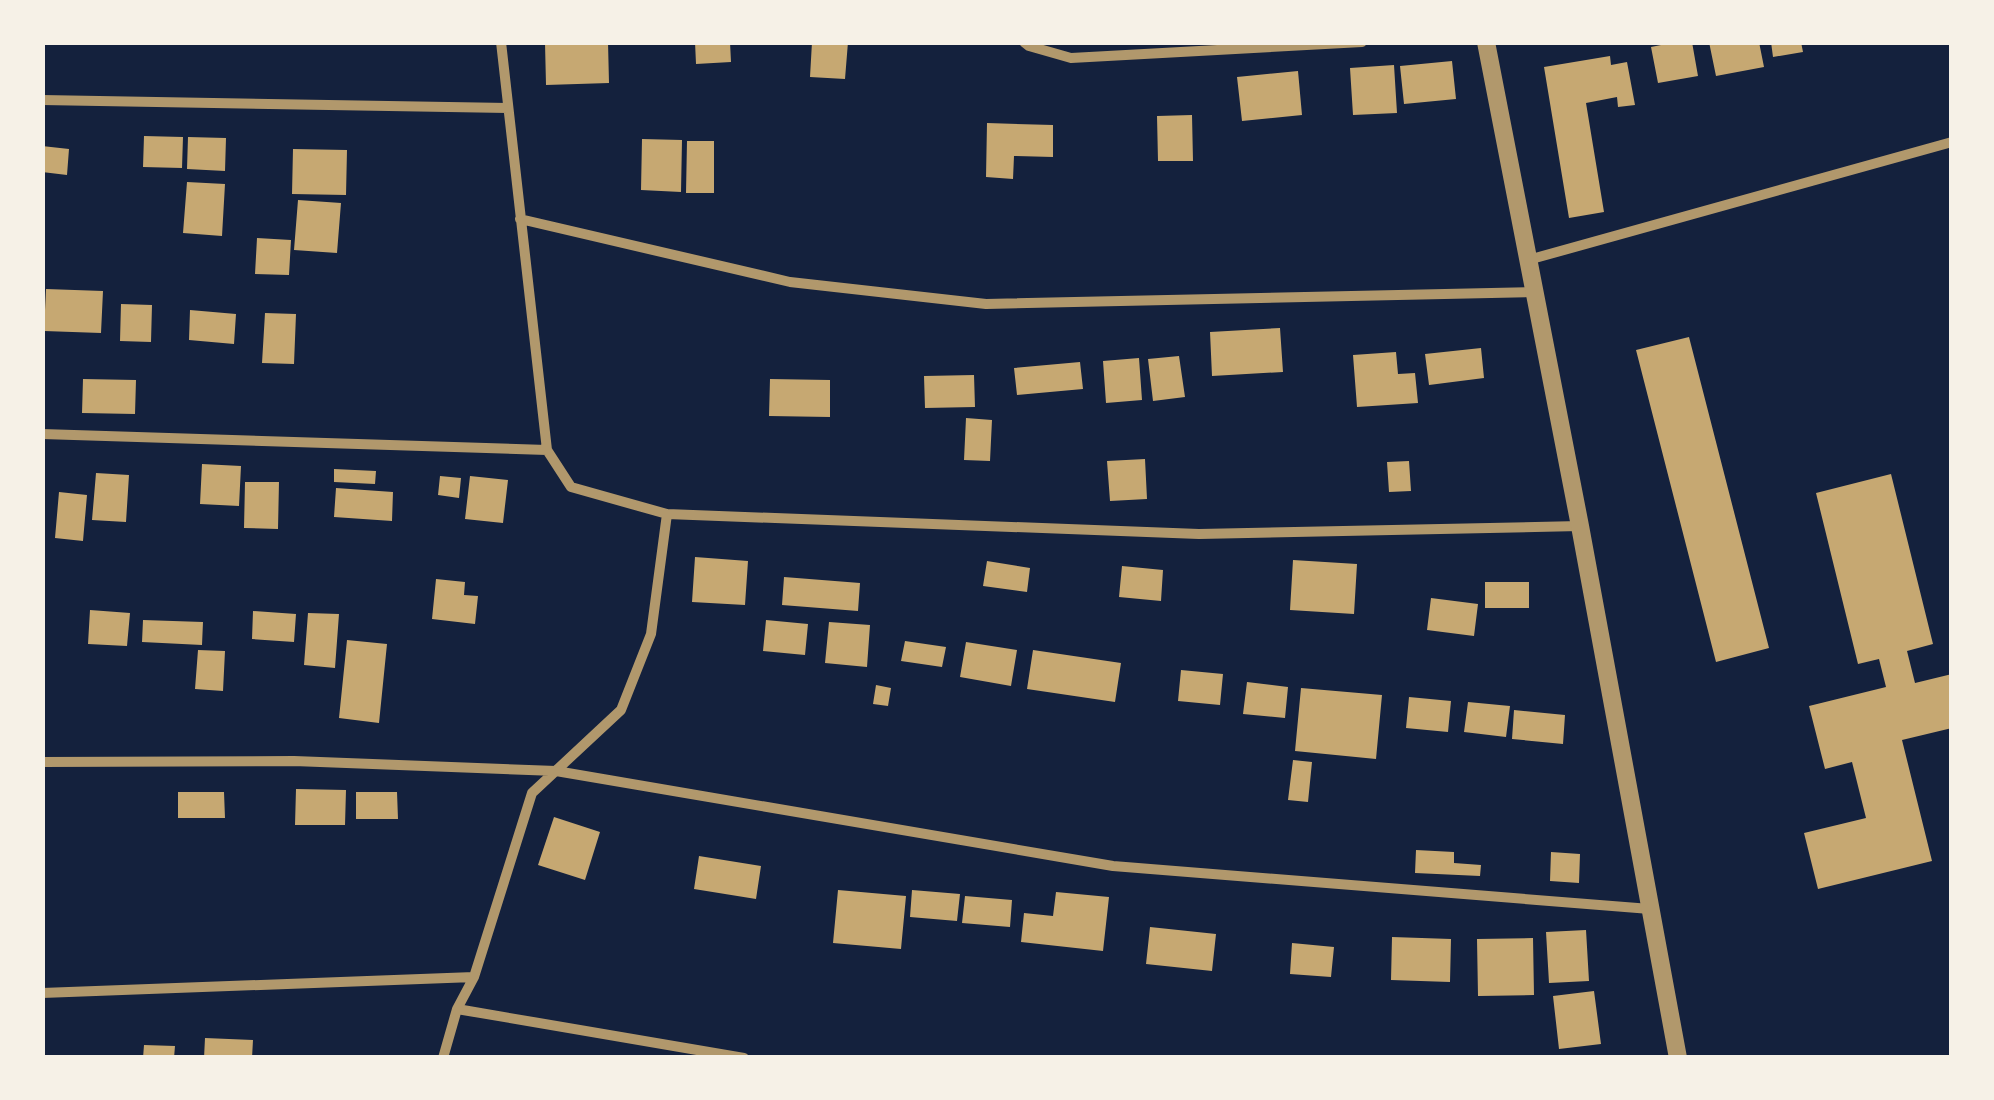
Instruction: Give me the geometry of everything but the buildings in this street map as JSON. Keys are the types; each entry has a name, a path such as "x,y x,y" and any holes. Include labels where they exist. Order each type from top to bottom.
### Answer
{"street":[{"path":"500,42 547,450 571,487 667,514 1199,534 1580,526"},
{"path":"1024,42 1070,58 1362,42"},
{"path":"1488,43 1678,1058"},
{"path":"42,100 508,108"},
{"path":"1528,260 1952,142"},
{"path":"520,220 790,282 986,304 1534,292"},
{"path":"42,434 547,450"},
{"path":"443,1058 457,1009 474,977 532,793 621,710 651,634 667,514"},
{"path":"42,762 294,761 556,770 1113,866 1650,909"},
{"path":"42,993 474,977"},
{"path":"457,1009 744,1058"}]}
